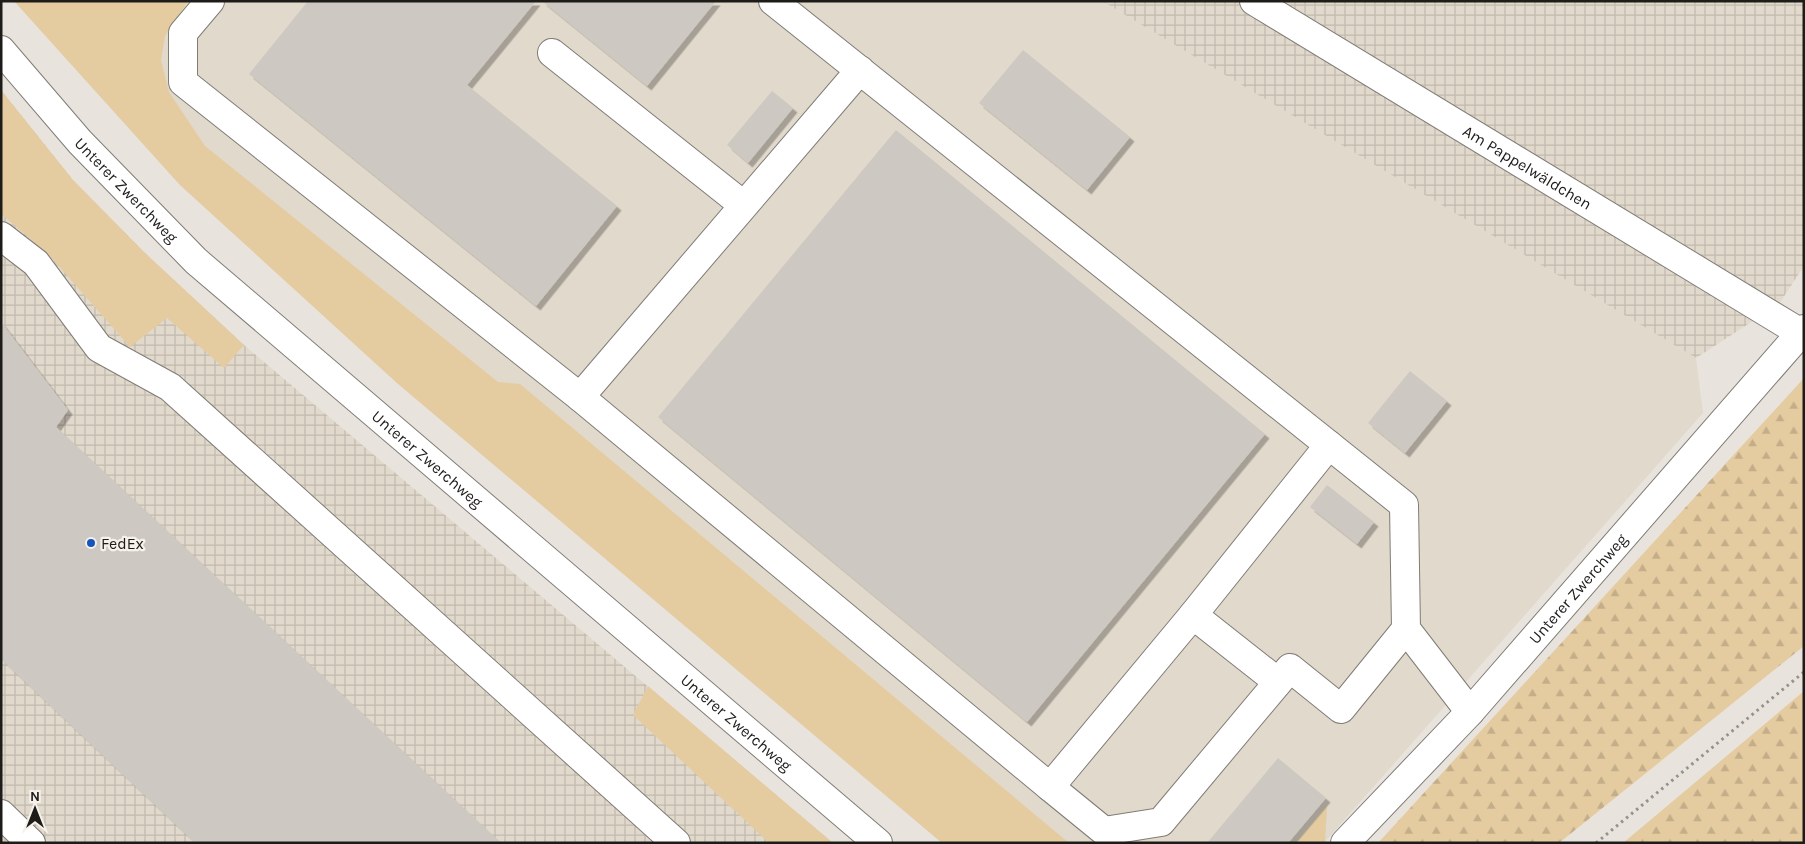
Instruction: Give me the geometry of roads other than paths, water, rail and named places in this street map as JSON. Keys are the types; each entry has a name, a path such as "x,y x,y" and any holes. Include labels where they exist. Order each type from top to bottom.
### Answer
{"street":[{"path":"210,1 183,33 183,82 580,397 1104,831 1161,822 1290,668 1340,710 1406,629"},
{"path":"774,1 1404,505 1406,629 1470,712"},
{"name":"Am Pappelwäldchen","path":"1254,1 1802,331"},
{"name":"Unterer Zwerchweg","path":"1,50 80,142 196,261 878,843"},
{"path":"552,54 742,204"},
{"path":"580,397 742,204 860,70"},
{"path":"1,236 36,263 99,348 170,387 676,843"},
{"name":"Unterer Zwerchweg","path":"1345,843 1470,712 1802,331"},
{"path":"1050,787 1193,615 1329,445"},
{"path":"1193,615 1278,682"},
{"path":"1,814 31,843"}],"place":[{"name":"FedEx","path":"91,543"}]}
